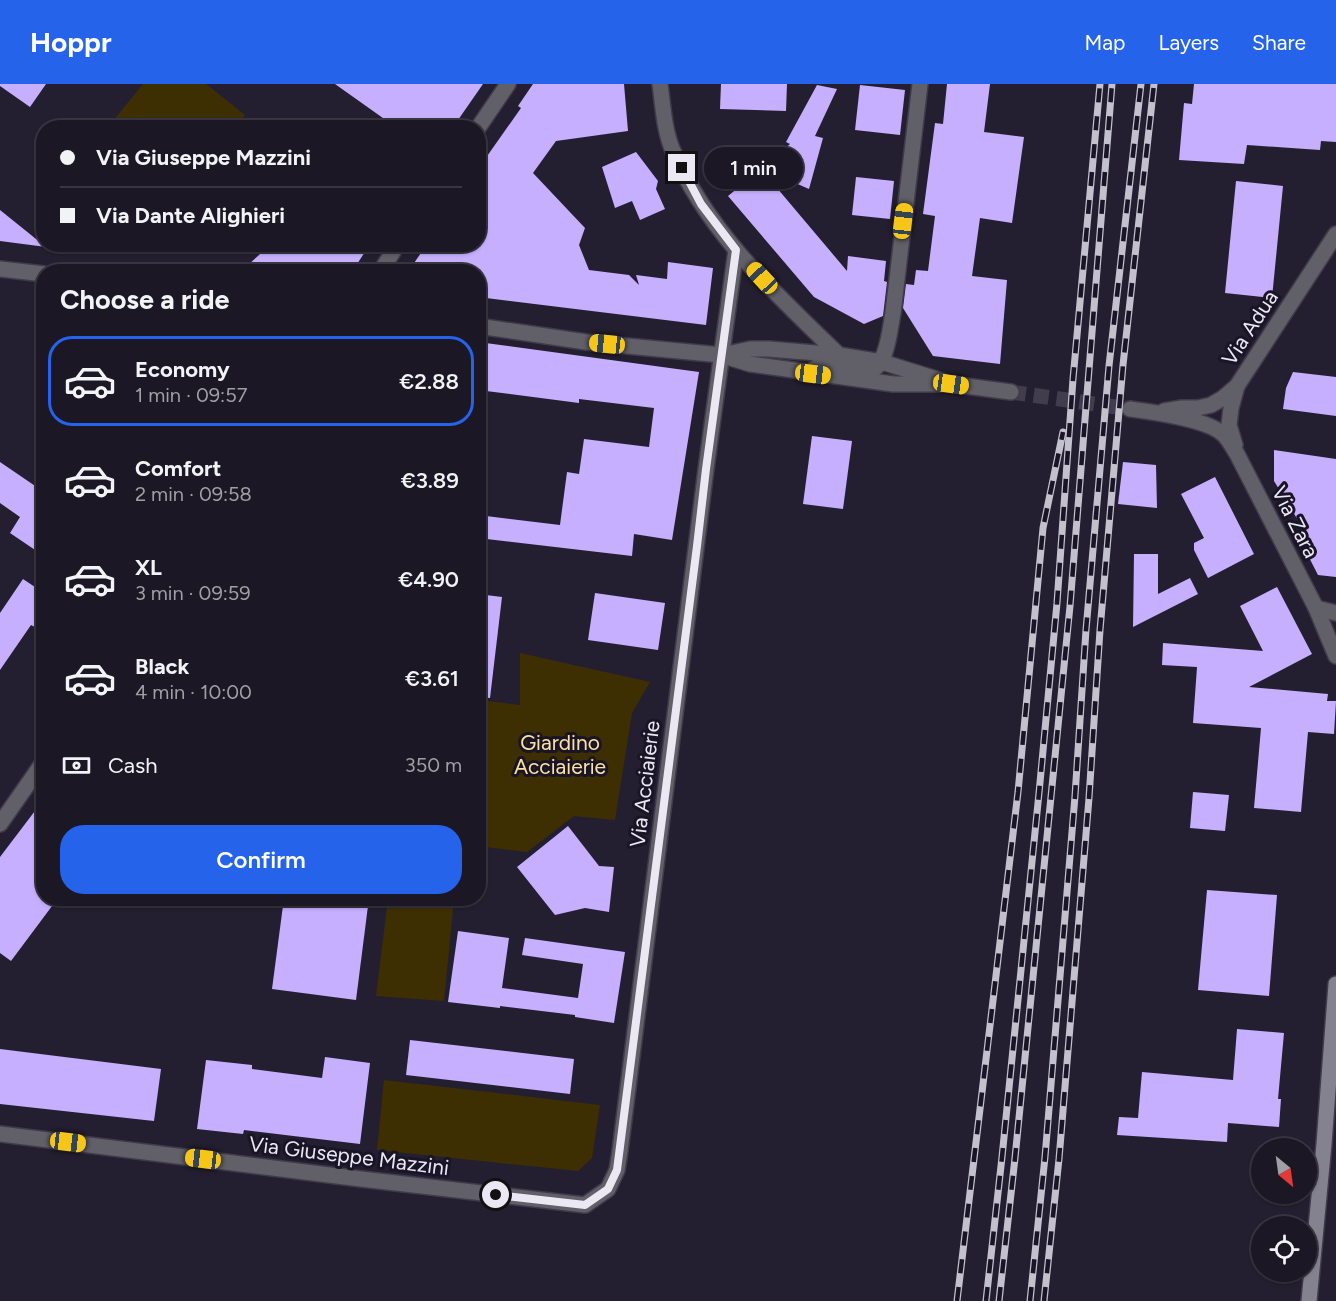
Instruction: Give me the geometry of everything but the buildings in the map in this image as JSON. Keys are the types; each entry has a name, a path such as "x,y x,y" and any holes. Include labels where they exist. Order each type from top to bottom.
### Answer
{"main road":[{"path":"1309,1301 1336,984"}],"street":[{"path":"483,120 508,84"},
{"path":"660,84 664,122 673,150 701,204 736,250 788,306 839,355"},
{"path":"808,373 824,364 866,372 877,368 882,362 892,313 920,84"},
{"name":"Via Adua","path":"1238,454 1229,425 1237,387 1336,234"},
{"name":"Via Acciaierie","path":"585,1205 608,1189 617,1170 736,250"},
{"path":"0,269 36,273"},
{"path":"486,327 586,342 721,355 750,364 893,384 951,384 1011,392"},
{"path":"721,355 750,349 769,349 839,355 882,362 951,384"},
{"path":"1155,412 1211,405 1237,387"},
{"path":"1130,409 1155,412 1210,425 1225,435 1238,454"},
{"name":"Via Zara","path":"1238,454 1316,608 1336,656"},
{"path":"1316,608 1336,613"},
{"path":"0,824 36,772"},
{"name":"Via Giuseppe Mazzini","path":"0,1134 585,1205"}],"green space":[{"path":"143,84 206,84 245,115 241,120 114,120"},
{"name":"Giardino Acciaierie","path":"520,653 650,682 632,713 615,820 574,816 527,852 486,847 486,701 520,705"},
{"path":"387,906 453,906 444,1001 376,996"},
{"path":"384,1080 600,1105 592,1158 578,1171 377,1150"}],"tunnel":[{"path":"1011,392 1130,409"}],"railway":[{"path":"986,1301 1057,603 1073,379 1100,84"},
{"path":"999,1301 1070,606 1112,84"},
{"path":"1030,1301 1045,1157 1109,366 1141,84"},
{"path":"1044,1301 1059,1159 1123,365 1154,84"},
{"path":"957,1301 1018,792 1043,528 1063,432"}],"route":[{"path":"496,1195 585,1205 608,1189 617,1170 736,250 701,204 682,168"}]}
